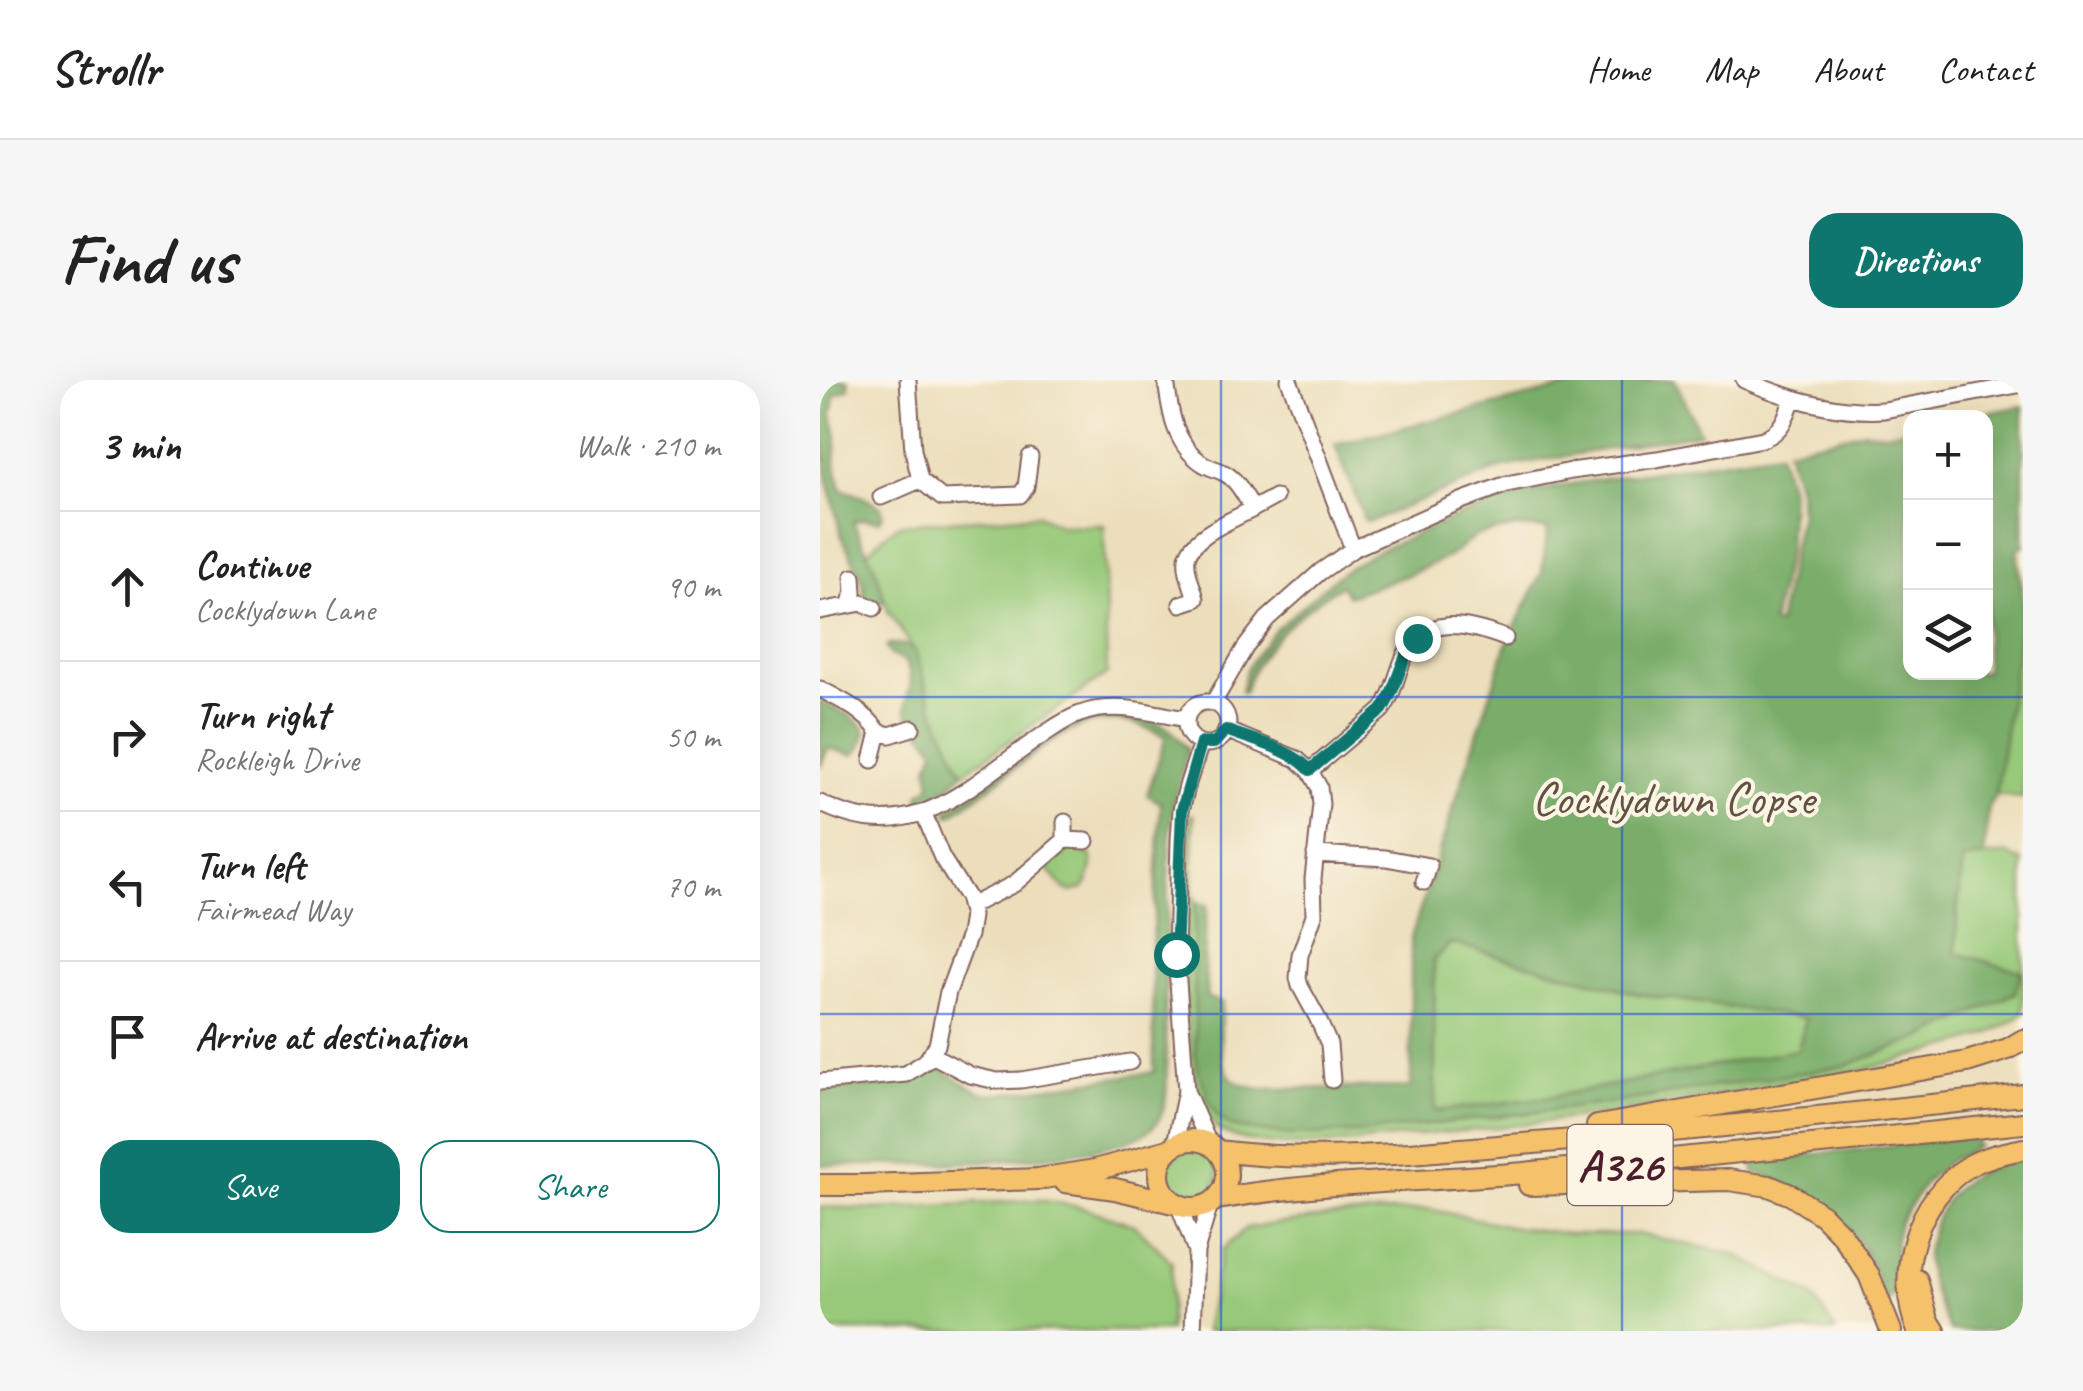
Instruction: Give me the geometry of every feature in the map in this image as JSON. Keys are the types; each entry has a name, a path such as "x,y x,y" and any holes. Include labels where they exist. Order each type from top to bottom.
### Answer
{"main road":[{"path":"1467,1148 1914,1073 1967,1062 2018,1042"},
{"name":"A326","path":"1214,1147 1260,1156 1331,1157 1704,1130 2023,1096"},
{"name":"A326","path":"1213,1202 1290,1188 1456,1179 1710,1157 2023,1123"},
{"path":"820,1185 1038,1179 1095,1170 1186,1140 1214,1147 1227,1170 1226,1181 1213,1202 1190,1209 1115,1189 1038,1179"},
{"path":"1172,1147 1163,1156 1158,1173 1162,1190 1176,1204"},
{"path":"1918,1331 1910,1312 1908,1265 1929,1207 1967,1167 2023,1149"},
{"path":"1456,1179 1530,1185 1728,1180 1769,1186 1791,1195 1842,1235 1869,1275 1891,1331"},
{"path":"1916,1238 1918,1286 1935,1331"}],"street":[{"path":"908,380 913,450 920,480 942,498 1014,496 1024,492 1030,457"},
{"path":"1166,380 1175,429 1186,449 1204,465 1229,475 1252,509"},
{"path":"1289,380 1353,549"},
{"path":"1744,380 1793,398 1862,412 2023,384"},
{"path":"1213,703 1267,619 1353,549 1507,484 1763,439 1782,426 1793,398"},
{"path":"881,496 920,480"},
{"path":"1181,604 1196,599 1187,569 1192,545 1275,497"},
{"path":"849,605 854,593 853,577"},
{"path":"820,611 862,604 874,608"},
{"path":"1310,770 1382,710 1404,655 1424,632 1455,625 1504,638"},
{"path":"820,689 860,710 880,732 890,735 912,728"},
{"path":"1213,703 1226,713 1226,730 1214,743 1201,743 1191,736 1186,720 1196,705 1213,703"},
{"path":"820,803 842,812 888,820 924,814 962,794 1036,739 1078,714 1127,709 1186,720"},
{"path":"1226,730 1304,764 1320,794 1314,854 1314,915 1300,954 1298,978 1329,1044 1332,1080"},
{"path":"872,760 880,732"},
{"path":"1172,1147 1186,1091 1176,954 1179,840 1184,797 1201,743"},
{"path":"820,1082 906,1074 932,1055 941,1036 951,981 972,916 924,814"},
{"path":"1065,840 1066,822"},
{"path":"970,906 1014,884 1065,840 1086,841"},
{"path":"1314,854 1386,858 1429,866 1424,882"},
{"path":"932,1055 970,1075 1008,1082 1130,1062"},
{"path":"1186,1091 1214,1147"},
{"path":"1193,1331 1196,1251 1213,1202"},
{"path":"1176,1204 1196,1251"}],"green space":[{"path":"820,380 848,380 849,389 834,395 831,412 837,436 835,461 841,489 881,507 883,515 879,521 853,522 876,571 885,602 874,604 864,597 863,583 841,534 820,426"},
{"path":"1596,380 1675,380 1700,433 1503,467 1365,521 1335,444"},
{"name":"Cocklydown Copse","path":"2023,406 2023,547 2017,548 2023,605 1996,795 1989,805 1984,857 1963,860 1956,953 2021,971 2015,993 1923,1037 1845,1066 1613,1103 1357,1133 1292,1135 1253,1131 1230,1126 1219,1118 1211,1106 1196,1055 1195,902 1207,905 1207,998 1222,1002 1222,1056 1235,1081 1259,1089 1411,1087 1411,938 1507,643 1542,572 1548,529 1516,527 1477,535 1450,556 1408,575 1348,596 1341,585 1283,631 1259,660 1244,693 1241,692 1246,671 1275,630 1356,563 1463,514 1522,494 1571,484 1779,452 1791,493 1788,551 1772,623 1778,625 1800,512 1799,492 1787,449 1865,431 1903,429 1903,680 1993,680 1993,412","holes":["1451,943 1639,994 1806,1018 1798,1050 1550,1097 1435,1111 1434,959"]},
{"path":"1038,515 1061,526 1104,525 1107,674 963,773 933,708 915,651 888,611 867,552 903,524"},
{"path":"2023,605 2023,798 1996,795"},
{"path":"890,644 915,650 933,708 963,773 948,787 919,803 920,793 931,786 928,766 935,751 909,717 906,702 911,679 907,663 891,655 886,648"},
{"path":"820,701 851,717 866,731 861,747 853,755 828,748 820,767"},
{"path":"1111,715 1157,723 1188,749 1170,836 1167,1089 1160,1118 1133,1139 1049,1156 820,1165 820,1087 894,1083 934,1065 981,1093 1000,1094 1154,1072 1152,950 1161,803 1147,795 1166,737 1129,722 1084,725 1050,743 949,816 947,811 1081,720"},
{"path":"1190,815 1194,815 1196,1055 1292,1135 1357,1133 1613,1103 1845,1066 1923,1037 2015,993 2021,972 1956,954 1963,859 2008,854 2023,860 2023,1014 1973,1039 1864,1070 1643,1108 1333,1144 1288,1145 1244,1139 1217,1128 1203,1106 1193,1071 1186,979"},
{"path":"1071,846 1087,852 1092,862 1084,888 1072,892 1064,889 1049,870"},
{"path":"1451,943 1639,994 1806,1018 1798,1050 1550,1097 1435,1112 1434,959"},
{"path":"1972,1136 1978,1146 1946,1163 1927,1180 1899,1222 1893,1297 1887,1301 1864,1250 1839,1219 1799,1190 1754,1173 1754,1161"},
{"path":"1193,1149 1210,1157 1218,1174 1210,1191 1193,1199 1176,1191 1168,1174 1176,1157"},
{"path":"2023,1156 2023,1331 1950,1331 1935,1294 1926,1256 1940,1210 1968,1178"},
{"path":"1040,1200 1081,1207 1135,1225 1172,1262 1169,1331 820,1331 820,1207 876,1209"},
{"path":"1428,1209 1571,1234 1638,1234 1734,1254 1811,1295 1836,1331 1205,1331 1222,1250 1246,1228"}],"route":[{"path":"1176,954 1182,810 1201,743 1214,743 1226,730 1288,754 1310,770 1382,710 1404,655 1417,638"}]}
